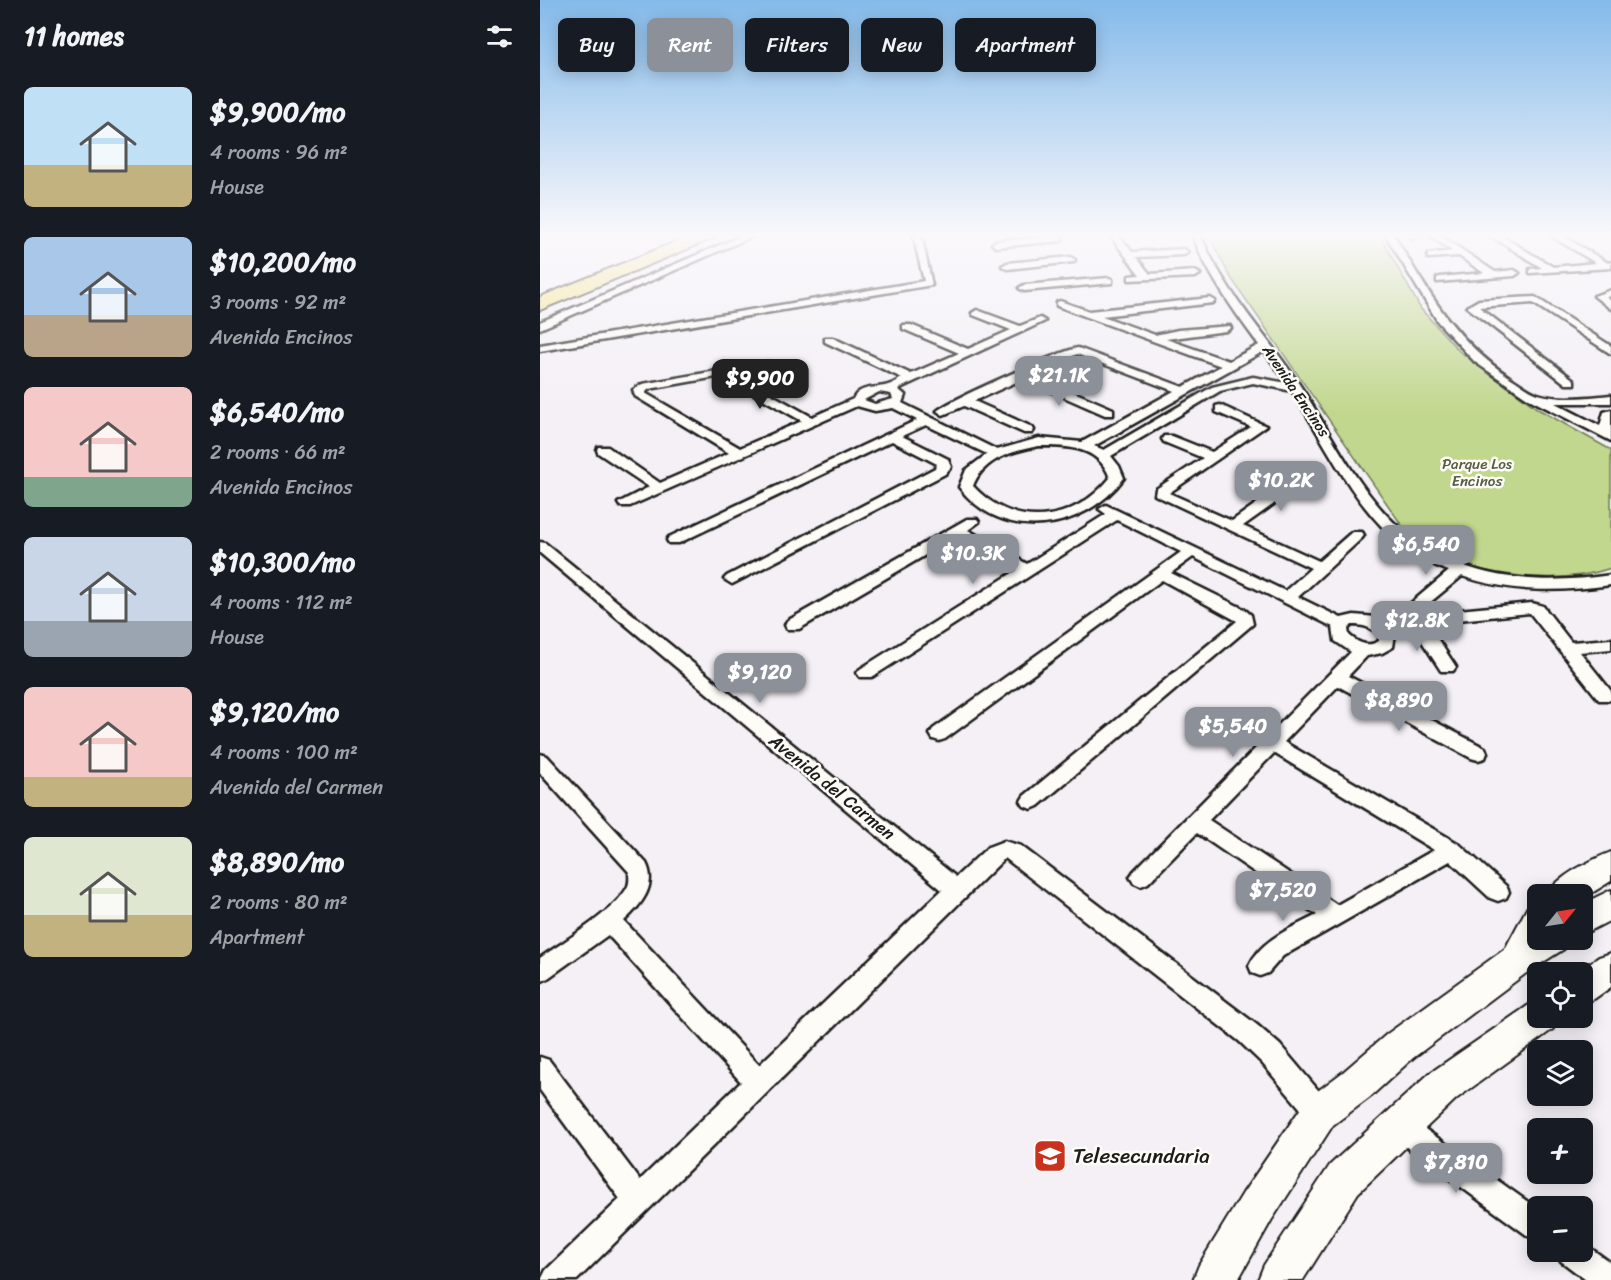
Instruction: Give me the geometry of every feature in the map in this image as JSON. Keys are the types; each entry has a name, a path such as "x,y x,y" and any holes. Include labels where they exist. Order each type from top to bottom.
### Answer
{"highway":[{"path":"540,304 565,294"}],"main road":[{"path":"1580,884 1611,865"},
{"path":"1593,915 1611,904"},
{"path":"1517,960 1527,940"},
{"path":"1214,1280 1257,1207 1320,1112 1356,1085 1400,1046 1534,950"},
{"path":"1593,980 1611,968"},
{"path":"1279,1280 1344,1179 1443,1086 1527,1027"}],"street":[{"path":"540,326 615,294"},
{"path":"540,348 865,294"},
{"name":"Avenida Encinos","path":"1228,294 1296,388 1372,507 1416,548 1458,571 1493,580 1564,586 1610,581"},
{"path":"1426,294 1445,325 1462,345 1485,365 1533,396 1608,435 1608,415 1611,414"},
{"path":"1606,294 1599,296 1611,306"},
{"path":"1569,382 1472,307 1479,303 1535,300 1611,351"},
{"path":"1088,314 1210,301"},
{"path":"1060,304 1229,365"},
{"path":"977,313 1020,330"},
{"path":"625,503 858,401 864,392 889,389 1040,321"},
{"path":"907,327 968,353"},
{"path":"1154,338 1226,328"},
{"path":"829,340 910,378"},
{"path":"1084,446 1266,345"},
{"path":"944,411 1065,353 1078,351 1184,391"},
{"path":"739,453 639,394 639,390 646,386 768,365"},
{"path":"723,372 811,421"},
{"path":"1022,374 1109,412"},
{"path":"1104,455 1216,389 1253,380 1296,388"},
{"path":"858,401 862,405 877,408 894,404 899,400 899,395 889,389"},
{"path":"1533,396 1569,401 1611,399"},
{"path":"963,401 1028,430"},
{"path":"894,404 996,454"},
{"path":"1220,409 1260,426 1161,492 1167,498 1321,567"},
{"path":"675,540 926,420"},
{"path":"732,579 944,467 943,462 892,436"},
{"path":"1168,439 1212,457"},
{"path":"1039,442 1062,442 1084,446 1104,455 1114,466 1117,478 1111,488 1092,502 1063,518 1048,521 1006,517 974,499 966,487 971,474 996,454 1017,446 1039,442"},
{"path":"603,450 659,488"},
{"path":"1233,527 1311,471"},
{"path":"1092,502 1342,625"},
{"path":"866,674 1116,514"},
{"path":"793,625 972,522"},
{"path":"958,530 1028,570"},
{"path":"1287,598 1357,535"},
{"name":"Avenida del Carmen","path":"540,546 957,890"},
{"path":"939,734 1192,551"},
{"path":"1410,618 1458,571"},
{"path":"1031,801 1245,624 1245,619 1238,613 1161,574"},
{"path":"1384,629 1388,639 1383,647 1363,650 1350,645 1340,633 1342,625 1347,621 1362,620 1384,629 1410,618 1532,608 1541,613 1605,696"},
{"path":"1410,618 1447,667"},
{"path":"1568,648 1611,644"},
{"path":"1141,877 1363,650"},
{"path":"1337,678 1478,753"},
{"path":"1272,744 1452,850 1498,892"},
{"path":"540,761 639,869 640,885 633,899 609,921 540,971"},
{"path":"1196,822 1336,916"},
{"path":"556,1280 995,853 1004,849 1014,852 1248,1033 1271,1054 1320,1112"},
{"path":"1260,966 1275,949 1452,850"},
{"path":"609,921 758,1082"},
{"path":"540,1069 637,1199"},
{"path":"1400,1126 1527,1218"},
{"path":"1586,1262 1610,1280"}],"green space":[{"name":"Parque Los Encinos","path":"1242,294 1412,294 1421,309 1459,351 1538,409 1611,450 1611,568 1570,576 1522,576 1498,573 1454,561 1432,549 1403,527"}],"place":[{"name":"Telesecundaria","path":"1050,1156"}]}
